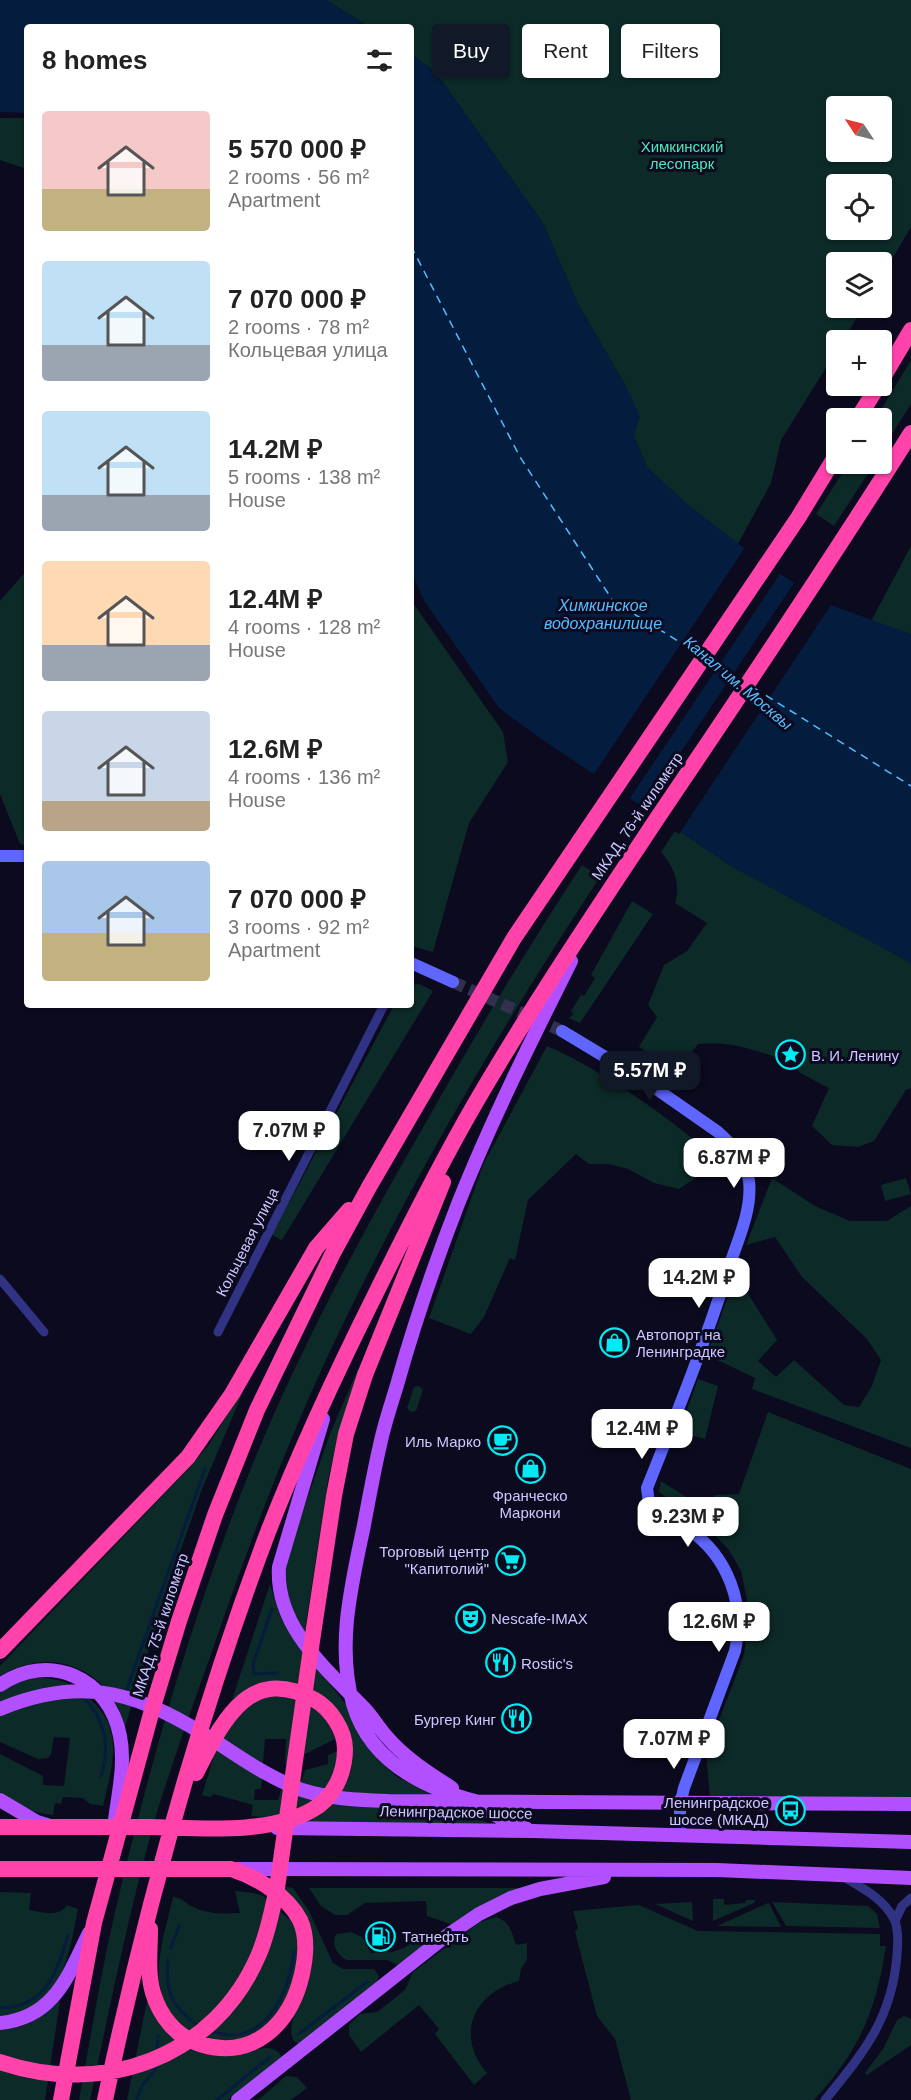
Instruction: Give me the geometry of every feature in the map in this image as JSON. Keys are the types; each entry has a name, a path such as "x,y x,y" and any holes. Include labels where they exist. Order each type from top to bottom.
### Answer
{"highway":[{"path":"892,362 911,330"},
{"name":"МКАД, 76-й километр","path":"338,1369 408,1228 477,1101 594,912 840,546 911,433"},
{"path":"0,1651 188,1457 232,1394 316,1248 369,1187 514,938 798,518 826,471"},
{"path":"0,2062 35,2072 98,2074 121,2071 158,2058 189,2040 218,2015 240,1989 258,1956 271,1916 346,1434 365,1375 477,1101"},
{"name":"МКАД, 75-й километр","path":"61,2100 94,1923 179,1621 215,1515 257,1410 332,1255 369,1187"},
{"path":"105,2100 128,1992 173,1818 268,1533 338,1369"},
{"path":"173,1818 216,1733 237,1704 268,1690 286,1689 302,1693 319,1702 340,1728 345,1745 342,1774 326,1799 314,1809 292,1818 242,1828"},
{"name":"Ленинградское шоссе","path":"0,1827 242,1828"},
{"path":"0,1869 231,1869 245,1874 281,1898 300,1921 306,1940 303,1971 298,1991 281,2022 254,2042 232,2048 203,2046 184,2038 166,2019 156,2001 150,1982 150,1904"}],"main road":[{"path":"479,1802 453,1795 420,1781 392,1763 374,1744 353,1705 346,1672 346,1634 351,1594 380,1443 430,1279 458,1203 594,912"},
{"path":"338,1369 279,1567 278,1584 282,1602 294,1626 311,1650 402,1753 466,1798 504,1820 533,1831"},
{"path":"0,1685 9,1679 34,1671 58,1671 81,1680 101,1696 109,1707 120,1737 122,1760 109,1864"},
{"path":"0,1709 41,1695 77,1690 104,1692 142,1702 160,1710 269,1775 313,1793 350,1799 388,1802 911,1804"},
{"path":"0,1800 37,1822 52,1827"},
{"name":"Ленинградское шоссе","path":"242,1828 533,1831 911,1842"},
{"path":"0,1875 43,1869"},
{"path":"231,1869 717,1870 911,1878"},
{"path":"238,2100 442,1939 479,1914 540,1888 644,1870"},
{"path":"0,2023 24,2018 44,2007 52,1999 66,1979 94,1923"}],"street":[{"path":"0,856 24,856"},
{"path":"414,964 453,982"},
{"name":"Кольцевая улица","path":"218,1332 382,1008"},
{"path":"562,1031 645,1081 718,1132 741,1158 749,1180 748,1210 727,1276 647,1488 649,1503 690,1530 706,1544 720,1562 735,1592 739,1611 740,1631 735,1651 684,1788 680,1805 680,1835"},
{"path":"0,1279 44,1332"},
{"path":"840,1875 876,1897 896,1921"},
{"path":"825,2100 871,2041 888,2003 895,1975 898,1942 896,1921 902,1906 911,1898"}],"green space":[{"name":"Химкинский лесопарк","path":"326,0 911,0 911,227 892,259 892,252 826,252 826,318 857,318 849,330 826,330 826,368 781,440 771,483 738,544 683,501 647,467 634,436 624,383 578,304 543,223 440,78 510,78 510,24 432,24 432,69 414,57 414,24 365,24"},
{"path":"0,118 24,118 24,168 0,160"},
{"path":"911,360 911,404 892,434 892,408 882,408 889,396 892,396 892,391"},
{"path":"842,474 868,474 834,526 816,514"},
{"path":"911,546 911,634 871,621"},
{"path":"24,573 24,845 20,844 0,794 0,601"},
{"path":"414,604 503,732 508,762 469,823 433,952 414,947"},
{"path":"676,829 731,866 911,963 911,1088 906,1090 874,1141 858,1147 832,1145 812,1126 829,1088 800,1073 795,1066 800,1050 792,1045 786,1045 776,1057 728,1044 698,1044 677,1071 639,1047 657,1017 648,1005 664,965 687,951 707,923 675,903 677,882 670,864 661,852"},
{"path":"582,865 600,877 530,986 432,1152 343,1324 288,1448 239,1575 161,1799 128,1924 90,2100 79,2100 111,1932 153,1763 196,1619 249,1474 292,1374 367,1227 479,1030"},
{"path":"632,901 653,914 580,1023 569,1018 574,1014 571,1011 581,995 584,996 595,978 591,975"},
{"path":"419,984 433,991 282,1240 272,1235 392,1008 414,1008 414,985"},
{"path":"547,1046 630,1092 706,1149 697,1177 679,1189 654,1183 628,1169 609,1164 589,1164 576,1154 528,1200 515,1260 510,1258 484,1317 471,1334 429,1318 483,1165"},
{"path":"772,1178 815,1206 850,1221 887,1221 911,1206 911,1448 752,1389 755,1378 707,1355 732,1285 745,1289 777,1340 758,1361 776,1377 794,1360 844,1405 859,1407 872,1386 881,1360 867,1339 802,1277 775,1237 746,1245"},
{"path":"906,1178 911,1194 885,1201 881,1185"},
{"path":"358,1369 360,1369 337,1439 328,1480 304,1636 292,1616 283,1578 286,1559 331,1431"},
{"path":"698,1379 718,1386 705,1439 679,1432"},
{"path":"419,1386 423,1390 416,1411 411,1412 407,1408 414,1387"},
{"path":"242,1391 202,1489 174,1569 125,1727 117,1707 106,1690 93,1677 76,1668 58,1663 39,1662 0,1676 0,1666 208,1446"},
{"path":"768,1412 911,1469 911,1798 710,1798 706,1754 744,1655 748,1626 747,1600 741,1571 729,1550 707,1527 659,1492 661,1481 707,1510 715,1495 739,1494"},
{"path":"270,1584 279,1613 289,1631 347,1706 360,1735 379,1760 397,1777 488,1823 301,1823 346,1783 351,1771 353,1756 351,1741 325,1698 312,1689 254,1686 232,1700"},
{"path":"33,1678 55,1679 73,1686 98,1707 107,1719 111,1732 113,1760 103,1806 90,1804 83,1798 63,1797 61,1804 55,1803 53,1815 31,1811 0,1792 0,1754 43,1776 43,1785 64,1786 70,1738 54,1737 51,1754 48,1758 38,1759 0,1742 0,1693 13,1684"},
{"path":"281,1694 321,1714 335,1739 285,1764 286,1739 265,1739 261,1789 255,1789 254,1800 278,1800 282,1787 302,1780 305,1770 328,1764 328,1755 338,1751 334,1779 319,1800 271,1817 251,1816 253,1805 214,1794 210,1797 202,1795 216,1749 229,1722 258,1699"},
{"path":"281,1886 293,1888 309,1911 333,1963 343,1969 374,1969 379,1976 376,1985 299,2044 293,2040 292,2023 310,1973 313,1947 302,1916"},
{"path":"309,1888 529,1888 453,1925 427,1916 426,1901 365,1903 347,1915 335,1915 321,1906"},
{"path":"235,1891 263,1896 291,1921 298,1932 299,1960 283,2010 260,2033 230,2042 198,2037 177,2023 163,1999 159,1983 159,1964 173,1897 206,1911 240,1913"},
{"path":"0,1892 31,1893 29,1910 55,1913 67,1905 78,1909 65,1964 53,1989 32,2008 0,2016"},
{"path":"713,1899 724,1899 724,1905 755,1900 754,1903 713,1921"},
{"path":"692,1902 693,1921 655,1904"},
{"path":"772,1902 868,1906 877,1914 880,1928 786,1926"},
{"path":"768,1903 781,1927 717,1926"},
{"path":"639,1905 698,1931 880,1934 880,1946 886,1946 871,2011 843,2065 814,2100 631,2100 615,2039 597,2016 575,1932 578,1928 573,1911"},
{"path":"496,1917 507,1924 516,1945 527,1943 527,1959 521,1969 519,1981 490,1995 480,2006 474,2018 471,2031 472,2045 477,2059 487,2073 474,2085 435,2034 439,2029 419,2005 361,2052 349,2035 349,2025 360,2014 377,2012 405,1990 413,1972 480,1922"},
{"path":"351,1932 362,1937 371,1953 392,1952 406,1947 415,1937 424,1941 424,1947 398,1965 387,1960 346,1960 336,1949 334,1942 336,1934"},
{"path":"147,2001 160,2022 239,2055 256,2049 268,2048 278,2052 282,2057 228,2100 127,2100"},
{"path":"60,2002 45,2100 0,2100 0,2028 16,2027 32,2022"},
{"path":"904,2016 911,2019 911,2045 867,2075 865,2073 883,2049 897,2020"},
{"path":"286,2076 297,2077 307,2088 291,2100 258,2100"}],"water":[{"path":"0,0 326,0 365,24 24,24 24,113 0,112"},
{"name":"Химкинское водохранилище","path":"414,57 432,69 432,78 440,78 543,223 578,304 624,383 640,416 634,436 647,467 683,501 765,564 825,603 911,634 911,963 731,866 499,708 425,602 414,578"}],"pier":[{"path":"746,546 782,571 628,801 592,777"},
{"path":"796,580 833,602 679,834 642,810"}],"waterway":[{"path":"125,1694 205,1469"},
{"path":"272,1609 253,1664 254,1674 278,1673"},
{"path":"85,1699 102,1725 105,1756 101,1776"},
{"path":"171,1948 179,1926"},
{"path":"0,2008 28,2002 39,1995 54,1974 68,1935"},
{"path":"211,2031 230,2035 246,2033 259,2025 280,2000 294,1952"},
{"path":"168,1960 168,1981 172,1997 181,2011 197,2025"},
{"path":"299,2034 367,1982"},
{"path":"157,2051 158,2036"},
{"path":"217,2100 270,2057"},
{"path":"137,2100 141,2087 153,2073 157,2064"}],"ferry route":[{"path":"414,252 520,457 613,601 696,652"},
{"path":"711,661 742,681"},
{"path":"754,688 911,786"}],"tunnel":[{"path":"453,982 562,1031"}],"place":[{"name":"В. И. Ленину","path":"790,1055"},
{"name":"Автопорт на Ленинградке","path":"615,1343"},
{"name":"Иль Марко","path":"502,1441"},
{"name":"Франческо Маркони","path":"530,1468"},
{"name":"Торговый центр \"Капитолий\"","path":"510,1560"},
{"name":"Nescafe-IMAX","path":"470,1618"},
{"name":"Rostic's","path":"500,1663"},
{"name":"Бургер Кинг","path":"517,1719"},
{"name":"Ленинградское шоссе (МКАД)","path":"790,1811"},
{"name":"Татнефть","path":"381,1936"}],"water label":[{"name":"Канал им. Москвы","path":"738,683"}]}
